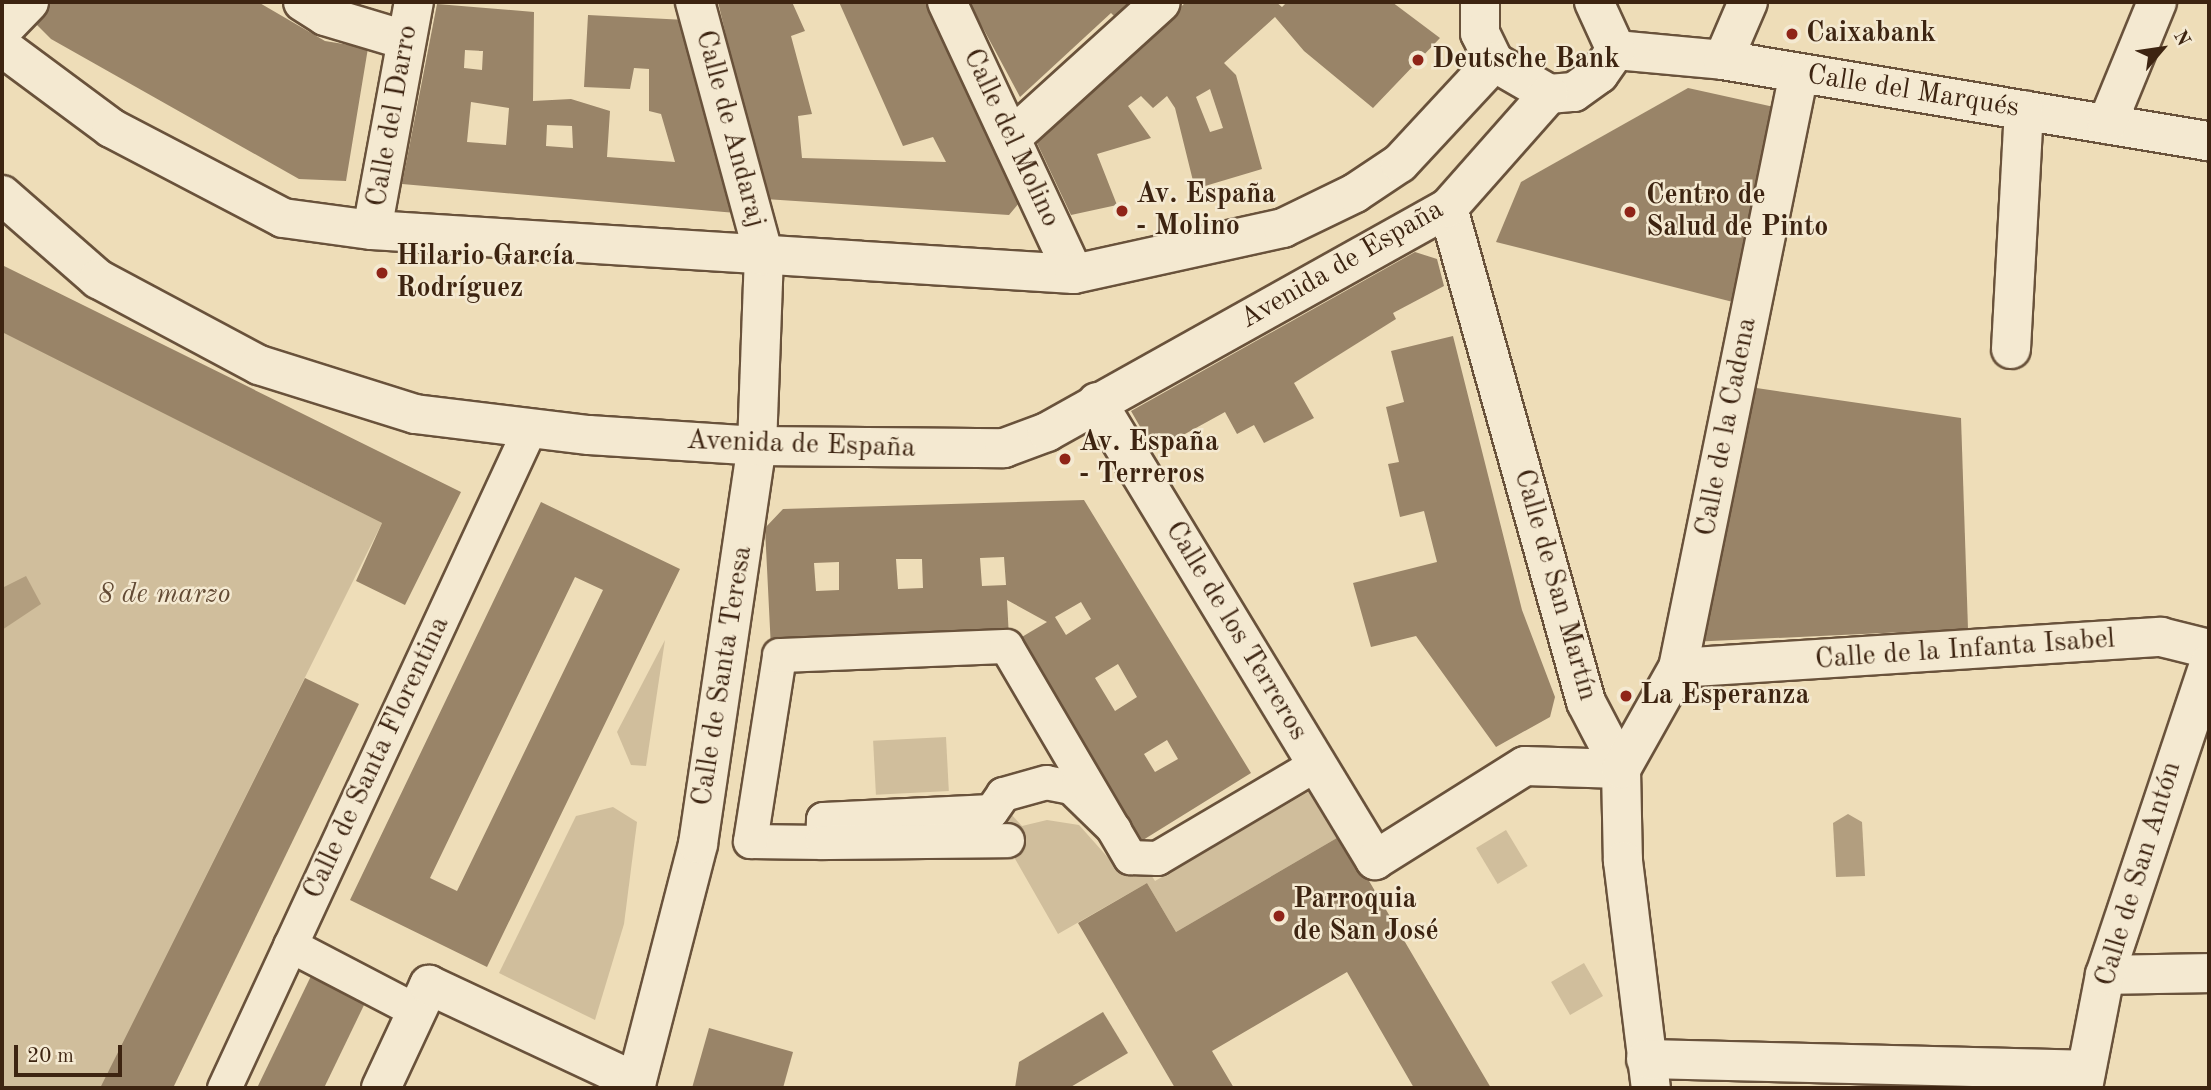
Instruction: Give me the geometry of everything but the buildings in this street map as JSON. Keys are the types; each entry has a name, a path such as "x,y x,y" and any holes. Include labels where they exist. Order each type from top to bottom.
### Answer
{"street":[{"path":"2,30 29,2"},
{"path":"303,2 326,16 405,40"},
{"name":"Calle del Darro","path":"372,230 414,2"},
{"name":"Calle de Andaraj","path":"695,2 764,256"},
{"name":"Calle del Molino","path":"947,2 1074,274"},
{"path":"1011,138 1161,2"},
{"path":"1479,2 1480,33 1494,62 1549,94 1574,92 1599,74 1616,50 1594,2"},
{"path":"1723,60 1748,2"},
{"path":"2107,124 2157,2"},
{"name":"Avenida de España","path":"2,47 111,128 283,218 372,230 1074,274 1283,228 1355,193 1400,163 1494,62"},
{"name":"Calle del Marqués","path":"1616,50 1723,60 2209,141"},
{"name":"Calle de la Cadena","path":"1621,769 1678,668 1799,73"},
{"name":"Avenida de España","path":"2,195 98,279 260,365 415,414 530,428 757,446 1004,448 1097,402 1448,208 1549,94"},
{"path":"2011,348 2024,110"},
{"name":"Calle de San Martín","path":"1448,208 1586,702 1621,769 1623,861 1649,1074"},
{"name":"Calle de Santa Teresa","path":"635,1085 698,844 757,446 764,256"},
{"name":"Calle de los Terreros","path":"1097,402 1375,860 1525,766 1621,769"},
{"name":"Calle de Santa Florentina","path":"224,1088 530,428"},
{"name":"Calle de la Infanta Isabel","path":"1678,668 2161,638 2209,649"},
{"path":"1007,840 750,841 779,655 1006,646 1130,857 1153,865 1316,764"},
{"name":"Calle de San Antón","path":"2085,1079 2105,975 2197,725 2209,664"},
{"path":"822,842 823,819 991,811 1003,794 1046,782 1071,787 1114,829"},
{"path":"290,945 417,1011"},
{"path":"2105,975 2209,973"},
{"path":"381,1088 429,985 635,1085"},
{"path":"1649,1074 2085,1079"}],"green space":[{"name":"8 de marzo","path":"2,331 382,523 100,1088 2,1088"},
{"path":"665,640 646,766 631,765 617,732"},
{"path":"946,737 949,791 876,795 873,741"},
{"path":"1315,788 1342,835 1176,932 1147,883 1058,934 1010,850 1003,826 1011,814 1022,826 1047,820 1079,825 1120,871 1146,867 1155,881"},
{"path":"613,807 637,822 624,924 595,1020 499,973 576,816"},
{"path":"1506,830 1528,866 1498,884 1476,848"},
{"path":"1584,963 1603,996 1570,1015 1551,982"}],"shaded area":[{"path":"26,576 41,604 2,630 2,588"},
{"path":"1848,814 1862,822 1865,876 1836,877 1833,823"}],"place":[{"name":"Caixabank","path":"1792,34"},
{"name":"Deutsche Bank","path":"1418,60"},
{"name":"Av. España - Molino","path":"1122,211"},
{"name":"Centro de Salud de Pinto","path":"1630,212"},
{"name":"Hilario García Rodríguez","path":"382,273"},
{"name":"Av. España - Terreros","path":"1065,459"},
{"name":"La Esperanza","path":"1626,696"},
{"name":"Parroquia de San José","path":"1279,916"}]}
